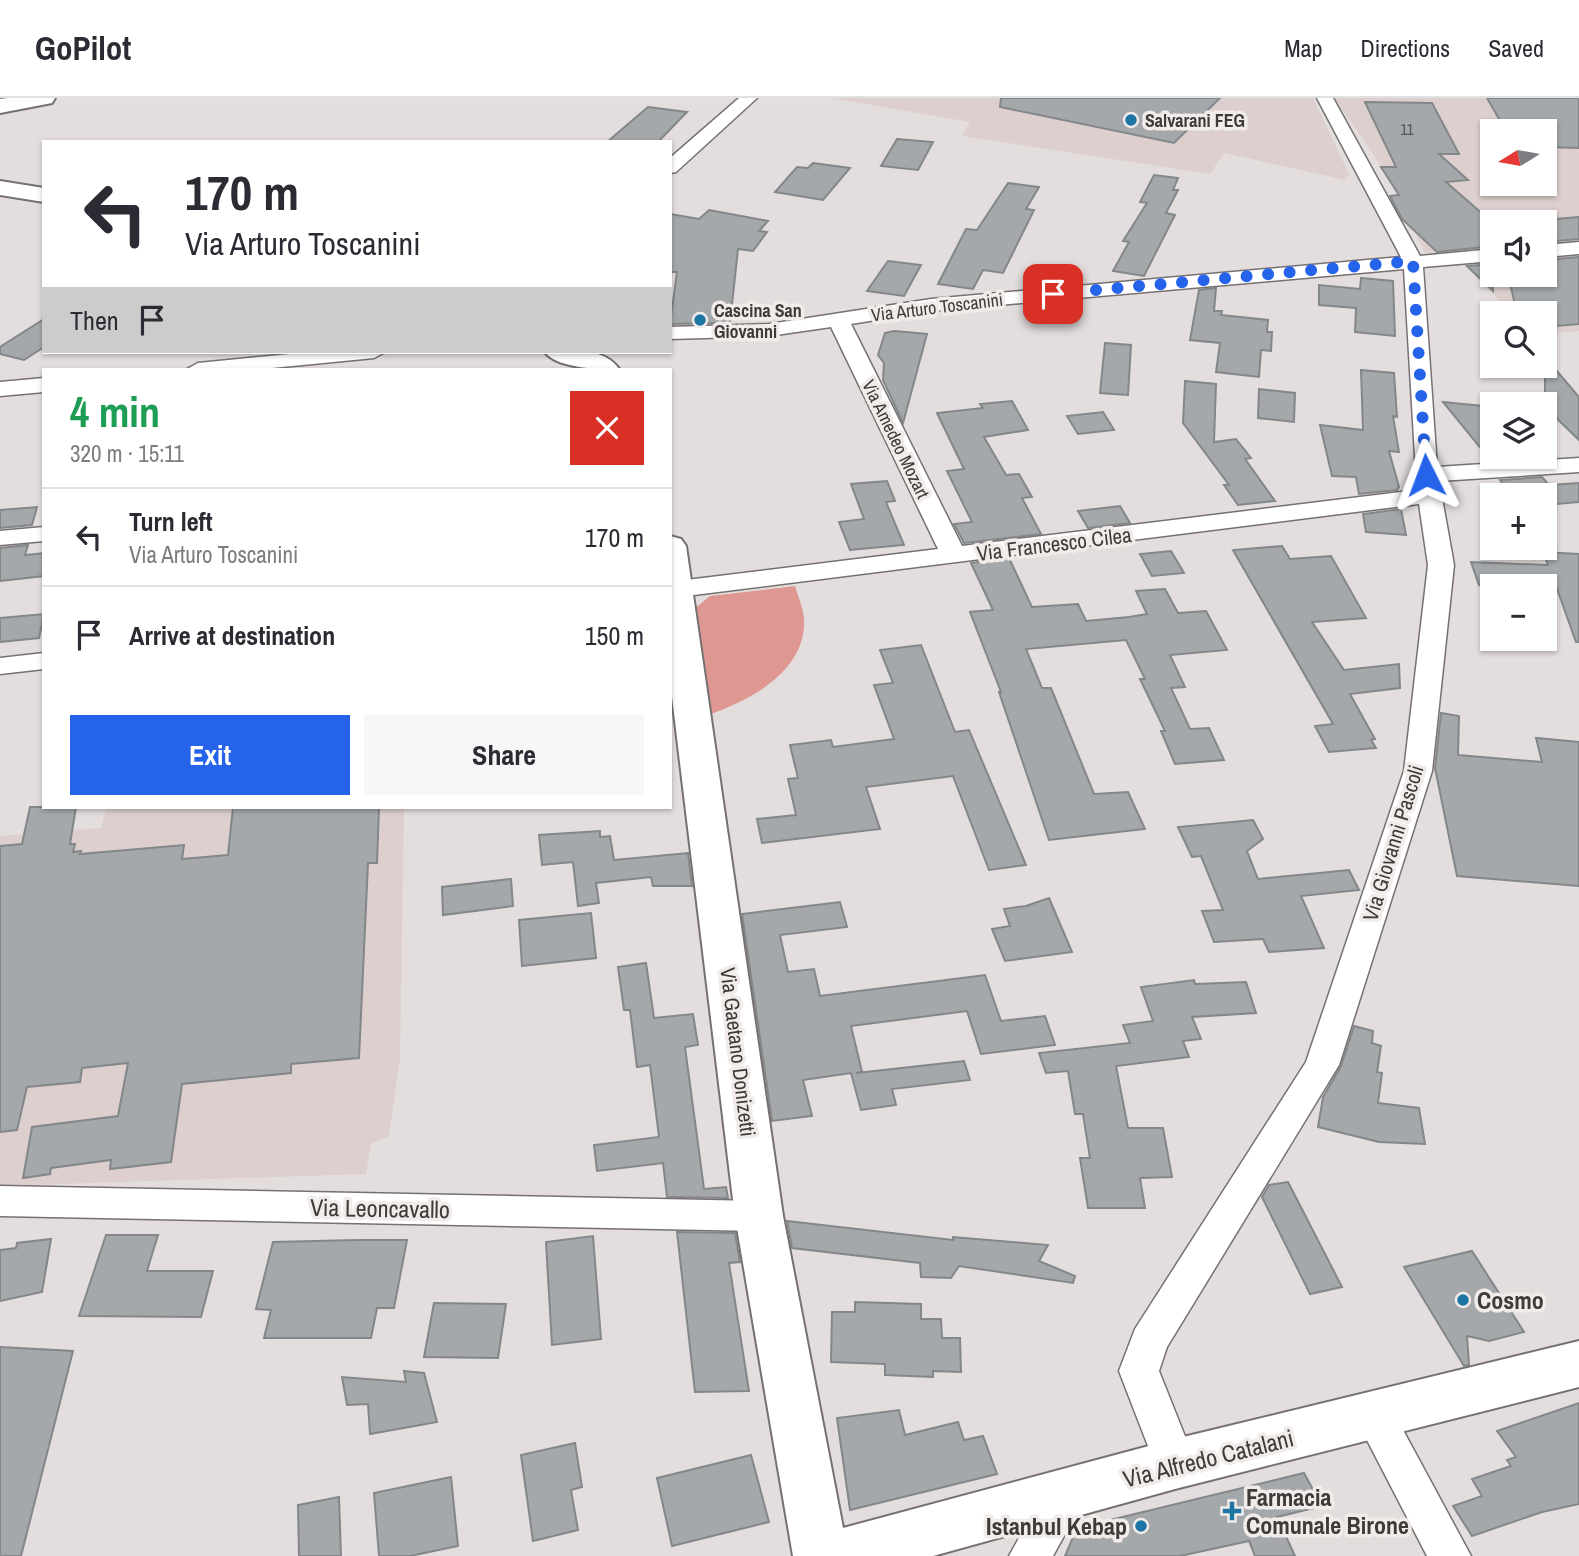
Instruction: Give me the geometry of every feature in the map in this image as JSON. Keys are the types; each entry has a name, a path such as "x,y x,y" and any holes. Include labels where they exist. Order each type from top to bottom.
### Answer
{"street":[{"path":"0,106 44,98"},
{"path":"672,166 749,98"},
{"name":"Via Giovanni Pascoli","path":"1175,1464 1139,1371 1149,1341 1322,1065 1418,771 1441,565 1427,485 1413,261 1325,98"},
{"path":"0,188 42,195"},
{"path":"1557,250 1579,248"},
{"name":"Via Arturo Toscanini","path":"672,333 769,330 931,305 1480,256"},
{"name":"Via Amedeo Mozart","path":"839,321 954,556"},
{"path":"208,368 353,354"},
{"path":"567,354 586,359 603,368"},
{"path":"0,389 42,385"},
{"name":"Via Francesco Cilea","path":"674,589 954,556 1427,485 1579,465"},
{"path":"0,538 42,534"},
{"name":"Via Gaetano Donizetti","path":"672,568 759,1216 821,1556"},
{"path":"0,666 42,661"},
{"name":"Via Leoncavallo","path":"0,1201 759,1216"},
{"name":"Via Alfredo Catalani","path":"838,1556 1175,1464 1375,1417 1579,1364"},
{"path":"1375,1417 1450,1556"},
{"path":"1030,1556 1065,1496"}],"shaded area":[{"path":"831,98 1313,98 1349,174 1345,180 1224,153 1210,174 962,136 970,122"},
{"path":"1334,98 1579,98 1579,244 1557,246 1557,210 1480,210 1480,252 1427,257 1387,174"},
{"path":"1579,252 1579,331 1557,333 1557,301 1499,301 1486,287 1557,287 1557,253"},
{"path":"1480,259 1480,281 1461,261"},
{"path":"795,586 804,618 802,637 786,668 758,692 708,715 693,610 710,596"},
{"path":"106,809 404,809 400,1058 389,1136 371,1144 366,1174 0,1186 0,836 101,828"}],"building":[{"name":"Salvarani FEG","path":"1001,98 1220,98 1174,143 1000,107"},
{"path":"1487,98 1579,98 1579,148 1558,147 1558,119 1499,119"},
{"path":"1365,102 1432,103 1459,154 1439,154 1468,180 1446,182 1480,212 1480,247 1437,252 1402,219 1390,196 1399,195 1381,167 1396,167"},
{"path":"648,107 687,112 660,140 609,140"},
{"path":"897,139 933,142 918,170 881,166"},
{"path":"813,163 850,168 823,200 775,192 797,167 808,168"},
{"path":"1154,175 1178,178 1173,190 1178,190 1166,213 1175,215 1144,276 1113,271 1129,242 1123,241 1147,203 1140,202"},
{"path":"1008,183 1039,187 1026,209 1034,210 1003,273 983,270 973,289 938,284 966,229 977,230"},
{"path":"709,210 768,221 759,231 767,232 753,251 738,249 730,323 672,324 677,272 672,272 672,214 699,219"},
{"path":"1579,217 1579,239 1557,241 1557,219"},
{"path":"1579,257 1579,324 1557,326 1557,301 1514,301 1511,287 1557,287 1557,259"},
{"path":"888,261 921,265 904,296 867,291"},
{"path":"1480,265 1480,278 1467,266"},
{"path":"1361,278 1393,281 1395,336 1355,332 1356,308 1319,305 1319,285 1360,289"},
{"path":"1216,288 1214,311 1222,311 1221,315 1268,320 1267,332 1272,332 1271,351 1261,350 1259,377 1216,372 1220,343 1190,340 1199,290"},
{"path":"42,320 42,348 24,360 0,354 0,347"},
{"path":"894,331 927,334 903,423 883,380 884,363 878,355 885,333"},
{"path":"1105,343 1131,345 1128,395 1100,393"},
{"path":"1361,370 1394,373 1397,417 1393,416 1399,452 1389,451 1399,487 1397,490 1359,494 1356,477 1332,476 1320,425 1363,430"},
{"path":"1557,371 1579,397 1579,440 1557,419 1557,392 1545,392 1545,378 1557,378"},
{"path":"1185,381 1216,384 1214,442 1236,439 1251,458 1245,459 1275,501 1238,505 1224,485 1229,485 1183,423"},
{"path":"1259,389 1295,393 1294,422 1258,418"},
{"path":"1012,401 1028,430 984,437 1006,475 1019,474 1032,497 1022,498 1041,534 964,543 954,524 972,522 947,471 964,469 937,413 983,408 980,404"},
{"path":"1443,402 1480,406 1480,447"},
{"path":"1103,412 1114,430 1078,434 1067,416"},
{"path":"1542,477 1547,483 1502,483 1500,480"},
{"path":"887,481 895,501 886,502 904,545 850,550 839,522 864,519 851,484"},
{"path":"1579,483 1579,502 1557,504 1557,484"},
{"path":"1120,506 1130,523 1088,528 1078,511"},
{"path":"37,507 32,525 0,528 0,510"},
{"path":"1401,509 1406,535 1366,532 1363,514"},
{"path":"28,545 25,555 42,553 42,576 0,581 0,548"},
{"path":"1282,546 1290,559 1331,556 1366,618 1312,622 1344,670 1399,664 1400,688 1350,694 1375,739 1371,740 1376,748 1329,752 1315,726 1333,724 1233,550"},
{"path":"1171,551 1184,573 1152,576 1140,554"},
{"path":"1557,553 1579,554 1579,642 1576,642 1557,589 1557,574 1480,574 1479,585 1471,562 1548,565 1546,560 1557,560"},
{"path":"1009,558 1032,607 1078,604 1086,621 1129,617 1147,614 1136,591 1165,589 1178,613 1206,611 1227,650 1170,655 1185,687 1171,688 1190,729 1209,728 1224,760 1175,764 1161,731 1165,731 1140,679 1145,679 1126,640 1026,649 1042,688 1051,688 1094,794 1128,792 1145,829 1049,840 1001,692 970,612 993,610 971,563"},
{"path":"42,614 39,638 0,642 0,618"},
{"path":"921,645 955,732 969,730 1026,865 989,870 953,776 866,787 880,829 762,843 757,819 796,815 788,779 798,778 790,745 831,740 833,747 894,739 874,685 893,683 880,650"},
{"path":"1441,713 1459,716 1458,755 1542,762 1536,738 1579,742 1579,886 1457,876 1435,768"},
{"path":"30,807 76,809 70,844 75,844 73,852 81,851 80,854 184,845 182,859 228,855 233,809 379,809 377,863 368,863 359,1058 291,1064 291,1073 182,1084 171,1162 110,1169 111,1160 51,1168 50,1174 23,1178 32,1127 118,1116 128,1063 82,1068 80,1082 27,1087 17,1130 0,1132 0,846 22,844"},
{"path":"1253,820 1263,839 1247,851 1258,879 1349,870 1359,890 1301,896 1324,948 1269,952 1263,939 1214,942 1202,911 1223,910 1201,856 1192,857 1178,827"},
{"path":"600,831 600,837 610,836 614,860 688,853 692,886 653,886 651,877 596,883 599,903 578,906 573,862 542,865 539,835"},
{"path":"511,879 513,906 443,915 442,887"},
{"path":"1049,898 1072,952 1005,961 992,929 1010,926 1004,909 1026,906"},
{"path":"840,902 847,927 780,935 788,972 814,969 820,996 985,975 1001,1021 1045,1016 1055,1045 981,1054 967,1011 851,1026 862,1072 856,1073 964,1061 970,1080 892,1089 896,1105 861,1110 851,1073 803,1080 812,1116 772,1121 742,914"},
{"path":"591,913 596,958 522,966 519,920"},
{"path":"646,963 654,1018 693,1014 698,1045 685,1047 704,1189 726,1187 728,1198 667,1197 663,1163 597,1171 594,1145 659,1137 650,1065 637,1067 630,1010 624,1010 618,967"},
{"path":"1194,980 1195,984 1246,982 1256,1013 1192,1017 1201,1039 1183,1041 1189,1057 1116,1066 1128,1128 1163,1128 1172,1177 1140,1178 1145,1208 1088,1208 1080,1158 1090,1158 1083,1114 1075,1114 1068,1071 1046,1073 1039,1053 1130,1043 1123,1025 1153,1021 1141,987"},
{"path":"1354,1026 1373,1031 1372,1043 1381,1046 1377,1072 1382,1073 1378,1103 1419,1108 1425,1144 1379,1142 1318,1127 1323,1097 1341,1066"},
{"path":"1288,1182 1342,1287 1310,1294 1262,1197 1269,1185"},
{"path":"787,1221 953,1240 953,1237 1048,1245 1039,1261 1075,1276 1073,1283 959,1266 951,1278 921,1277 920,1263 792,1248"},
{"path":"677,1232 735,1233 740,1262 729,1263 749,1391 695,1392"},
{"path":"106,1235 158,1235 147,1271 213,1271 201,1317 79,1316"},
{"path":"593,1236 601,1339 552,1345 546,1242"},
{"path":"51,1239 42,1292 0,1301 0,1250 16,1248 17,1243"},
{"path":"407,1240 394,1308 377,1308 371,1338 264,1338 271,1310 256,1309 273,1242"},
{"name":"Cosmo","path":"1472,1251 1524,1332 1489,1341 1467,1336 1469,1365 1464,1366 1404,1267"},
{"path":"855,1302 921,1304 921,1319 941,1319 942,1338 960,1338 961,1372 933,1371 933,1377 885,1375 885,1364 831,1362 832,1312 855,1312"},
{"path":"434,1303 506,1304 498,1358 424,1357"},
{"path":"0,1347 73,1351 21,1556 0,1556"},
{"path":"404,1371 424,1373 437,1422 370,1434 368,1404 347,1405 342,1377 406,1382"},
{"path":"1579,1403 1579,1504 1542,1512 1472,1536 1453,1506 1482,1496 1472,1479 1511,1466 1507,1460 1516,1457 1497,1431"},
{"path":"899,1410 905,1435 958,1422 964,1440 983,1436 997,1474 850,1510 837,1418"},
{"path":"575,1443 582,1487 571,1490 578,1530 533,1541 521,1455"},
{"path":"751,1455 769,1522 672,1546 657,1478"},
{"path":"1304,1473 1322,1506 1277,1517 1295,1556 1255,1556 1249,1541 1180,1556 1065,1556 1077,1528"},
{"path":"451,1477 458,1546 410,1556 379,1556 374,1493"},
{"path":"339,1497 341,1556 299,1556 298,1505"}],"place":[{"name":"Salvarani FEG","path":"1131,120"},
{"name":"Cascina San Giovanni","path":"700,320"},
{"name":"Cosmo","path":"1463,1300"},
{"name":"Farmacia Comunale Birone","path":"1232,1511"},
{"name":"Istanbul Kebap","path":"1141,1526"}],"route":[{"path":"1053,294 1413,261 1426,475"}]}
